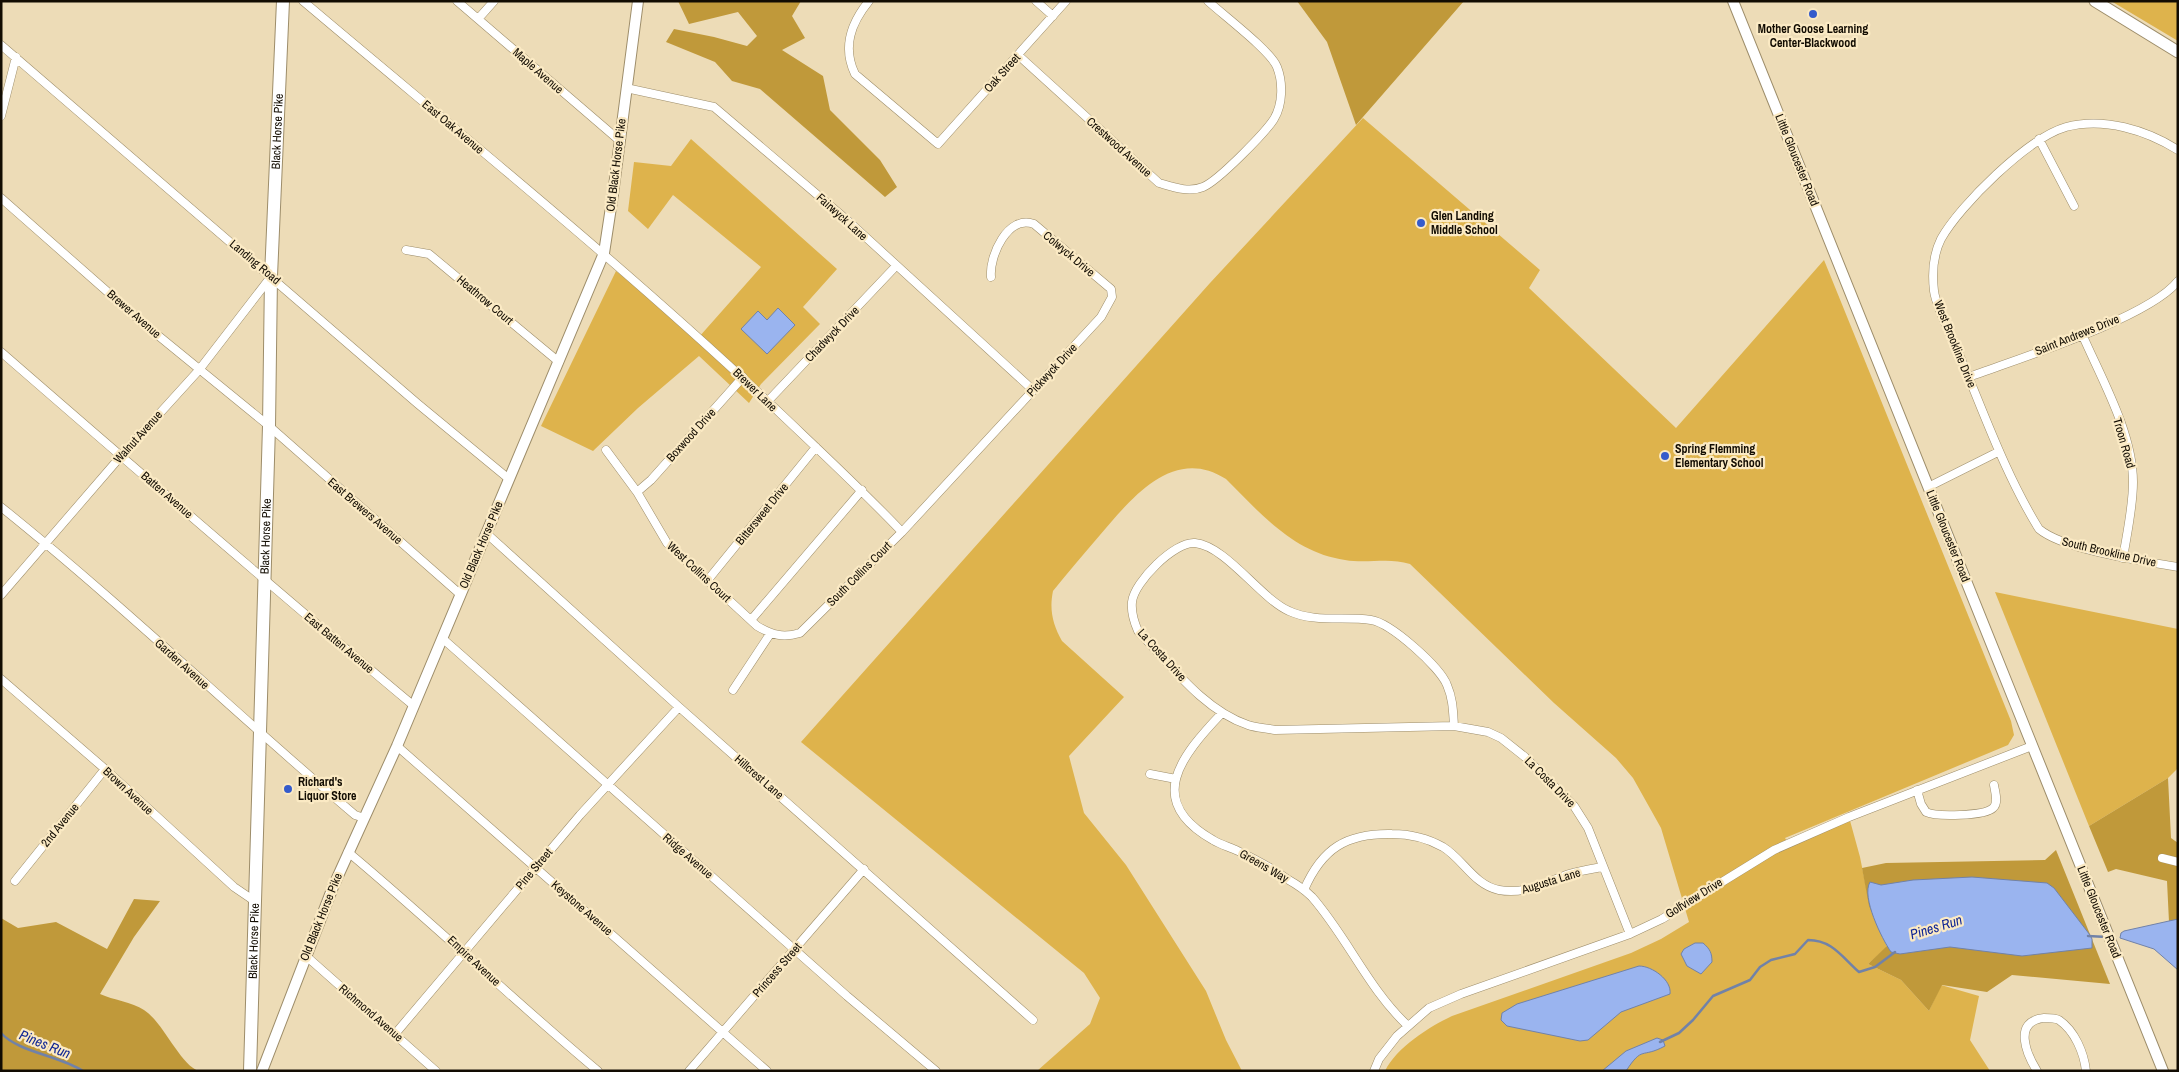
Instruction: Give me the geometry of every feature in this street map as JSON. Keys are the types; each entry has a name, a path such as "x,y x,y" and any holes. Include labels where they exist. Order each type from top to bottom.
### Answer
{"main road":[{"name":"Black Horse Pike","path":"250,1071 269,426 271,276 283,1"},
{"path":"2095,1 2178,52"}],"street":[{"name":"East Oak Avenue","path":"303,1 604,253"},
{"name":"Maple Avenue","path":"457,1 620,141"},
{"path":"478,19 494,1"},
{"name":"Old Black Horse Pike","path":"262,1071 305,955 348,852 397,746 604,253 638,1"},
{"name":"Oak Street","path":"870,1 850,30 849,63 855,74 938,144 1066,1"},
{"path":"1036,1 1052,16"},
{"name":"Crestwood Avenue","path":"1018,55 1159,183 1184,190 1202,188 1218,179 1274,118 1281,101 1281,84 1276,65 1208,1"},
{"name":"Little Gloucester Road","path":"1733,1 2163,1071"},
{"name":"Landing Road","path":"1,45 418,404 509,479"},
{"path":"1,116 16,57"},
{"name":"Fairwyck Lane","path":"626,88 714,107 847,220 1033,390"},
{"name":"West Brookline Drive","path":"2012,480 1998,452 1934,293 1933,264 1941,240 1987,184 2020,154 2040,139 2066,128 2088,125 2125,126 2160,139 2178,150"},
{"path":"2040,139 2074,206"},
{"name":"Brewer Avenue","path":"1,198 144,324 269,426"},
{"name":"Colwyck Drive","path":"991,276 992,258 1007,233 1016,224 1023,222 1034,224 1111,289 1111,292"},
{"name":"Heathrow Court","path":"406,250 429,254 559,362"},
{"name":"Brewer Lane","path":"604,253 743,377 862,490 902,532"},
{"name":"Chadwyck Drive","path":"768,401 896,266"},
{"name":"Walnut Avenue","path":"1,595 121,456 200,370 271,276"},
{"name":"Saint Andrews Drive","path":"1969,377 2127,316 2177,283"},
{"name":"Pickwyck Drive","path":"984,442 1101,317 1109,305 1111,292"},
{"name":"Troon Road","path":"2082,334 2123,430 2131,458 2133,481 2123,558"},
{"name":"Batten Avenue","path":"1,352 175,500 264,580"},
{"name":"Boxwood Drive","path":"637,492 651,480 743,377"},
{"name":"East Brewers Avenue","path":"269,426 461,595"},
{"name":"South Collins Court","path":"770,634 790,636 800,633 902,532 984,442"},
{"name":"Bittersweet Drive","path":"707,581 816,447"},
{"name":"West Collins Court","path":"606,450 637,492 667,544 751,620 770,634"},
{"path":"1928,487 1998,452"},
{"name":"South Brookline Drive","path":"2012,480 2039,529 2049,538 2123,558 2178,567"},
{"path":"751,620 862,490"},
{"name":"Garden Avenue","path":"1,508 47,544 259,733 355,815 364,818"},
{"name":"Hillcrest Lane","path":"486,533 679,708 864,869 1033,1020"},
{"name":"La Costa Drive","path":"1454,726 1453,699 1446,683 1416,649 1389,627 1373,620 1301,616 1286,610 1228,561 1207,547 1195,543 1184,544 1158,564 1138,584 1132,601 1134,620 1138,631 1191,686 1222,713 1249,726 1274,730 1454,726 1488,732 1501,738 1526,757 1574,806 1588,828 1630,934"},
{"name":"East Batten Avenue","path":"264,580 414,706"},
{"path":"733,690 770,634"},
{"name":"Ridge Avenue","path":"442,638 795,950 936,1071"},
{"name":"Brown Avenue","path":"3,684 105,769 219,874 256,902"},
{"name":"Pine Street","path":"395,1034 536,867 679,708"},
{"name":"Greens Way","path":"1222,713 1196,741 1178,770 1175,801 1180,814 1192,826 1214,841 1276,871 1312,897 1389,1008 1408,1025"},
{"name":"Keystone Avenue","path":"397,746 767,1071"},
{"name":"Golfview Drive","path":"1374,1071 1379,1059 1408,1025 1429,1008 1460,994 1630,934 1662,919 1765,854 1849,817 2032,746"},
{"name":"2nd Avenue","path":"15,881 105,769"},
{"path":"1150,774 1176,779"},
{"path":"1917,790 1921,804 1926,812 1956,814 1986,812 1993,808 1996,803 1994,785"},
{"name":"Augusta Lane","path":"1304,890 1312,871 1336,847 1356,836 1380,834 1403,834 1425,838 1444,847 1471,874 1488,886 1499,890 1514,891 1534,888 1569,874 1602,867"},
{"name":"Empire Avenue","path":"348,852 464,952 538,1021 598,1071"},
{"path":"2162,858 2178,862"},
{"name":"Princess Street","path":"689,1071 864,869"},
{"name":"Richmond Avenue","path":"305,955 436,1071"},
{"path":"2037,1071 2028,1057 2024,1034 2029,1024 2040,1018 2049,1018 2058,1020 2074,1037 2084,1056 2086,1071"}],"shaded area":[{"path":"678,1 801,1 792,16 805,38 782,50 823,76 830,110 880,160 897,187 885,197 760,89 732,81 715,62 666,42 674,29 747,46 757,36 738,12 689,24"},
{"path":"1297,1 1464,1 1356,125 1327,42"},
{"path":"2111,1 2178,1 2178,41"},
{"path":"1363,118 1540,270 1529,288 1676,428 1824,260 2011,721 2014,735 2008,745 1785,838 1788,843 1849,817 1860,857 1869,902 1887,947 1868,964 1901,980 1929,1011 1941,985 1979,996 1970,1040 1990,1071 1385,1071 1390,1062 1405,1046 1424,1032 1452,1016 1631,953 1661,939 1689,922 1661,828 1633,778 1616,758 1554,703 1410,564 1394,561 1345,560 1327,556 1310,549 1294,541 1280,530 1226,479 1207,470 1188,468 1171,472 1140,492 1125,506 1053,591 1052,611 1056,629 1062,641 1124,697 1069,756 1084,813 1126,865 1206,991 1226,1040 1242,1071 1037,1071 1090,1024 1100,998 1084,973 801,742 1210,283"},
{"path":"691,139 837,269 803,307 820,324 761,384 749,403 699,356 638,408 593,451 541,426 616,271 699,337 761,267 673,195 648,229 628,211 634,162 671,166"},
{"path":"1995,592 2178,629 2178,768 2168,778 2089,826"},
{"path":"2168,778 2171,838 2178,843 2178,924 2169,922 2167,881 2116,869 2108,872 2089,826"},
{"path":"2056,850 2110,984 2012,975 1987,992 1942,985 1929,1011 1901,980 1868,964 1887,946 1869,906 1862,868 1886,863 2045,860"},
{"path":"134,899 160,901 134,937 100,994 144,1010 158,1024 185,1061 199,1071 1,1071 1,918 18,928 56,922 107,949"}],"water":[{"path":"778,308 795,325 767,354 741,329 758,311 767,320"},
{"path":"1972,877 2047,883 2054,888 2090,935 2092,948 2022,956 1950,947 1900,954 1891,952 1878,928 1870,907 1868,889 1870,882 1881,885 1913,880"},
{"path":"2178,919 2178,970 2154,949 2120,938 2121,933 2124,931"},
{"path":"1695,943 1703,943 1709,949 1712,956 1712,962 1701,974 1687,966 1681,954 1684,949"},
{"path":"1639,966 1650,968 1660,975 1668,984 1670,994 1621,1012 1588,1040 1580,1041 1507,1026 1501,1020 1502,1013 1517,1004"},
{"path":"1657,1038 1663,1040 1665,1046 1639,1055 1626,1071 1602,1071 1626,1051"}],"waterway":[{"name":"Pines Run","path":"2088,936 2107,937"},
{"name":"Pines Run","path":"1660,1042 1679,1033 1693,1020 1713,996 1750,980 1760,967 1771,960 1795,954 1808,940 1830,946 1859,972 1875,967 1895,952"},
{"name":"Pines Run","path":"1,1033 18,1045 63,1061 83,1071"}],"place":[{"name":"Mother Goose Learning Center-Blackwood","path":"1813,14"},
{"name":"Glen Landing Middle School","path":"1421,223"},
{"name":"Spring Flemming Elementary School","path":"1665,456"},
{"name":"Richard's Liquor Store","path":"288,789"}]}
